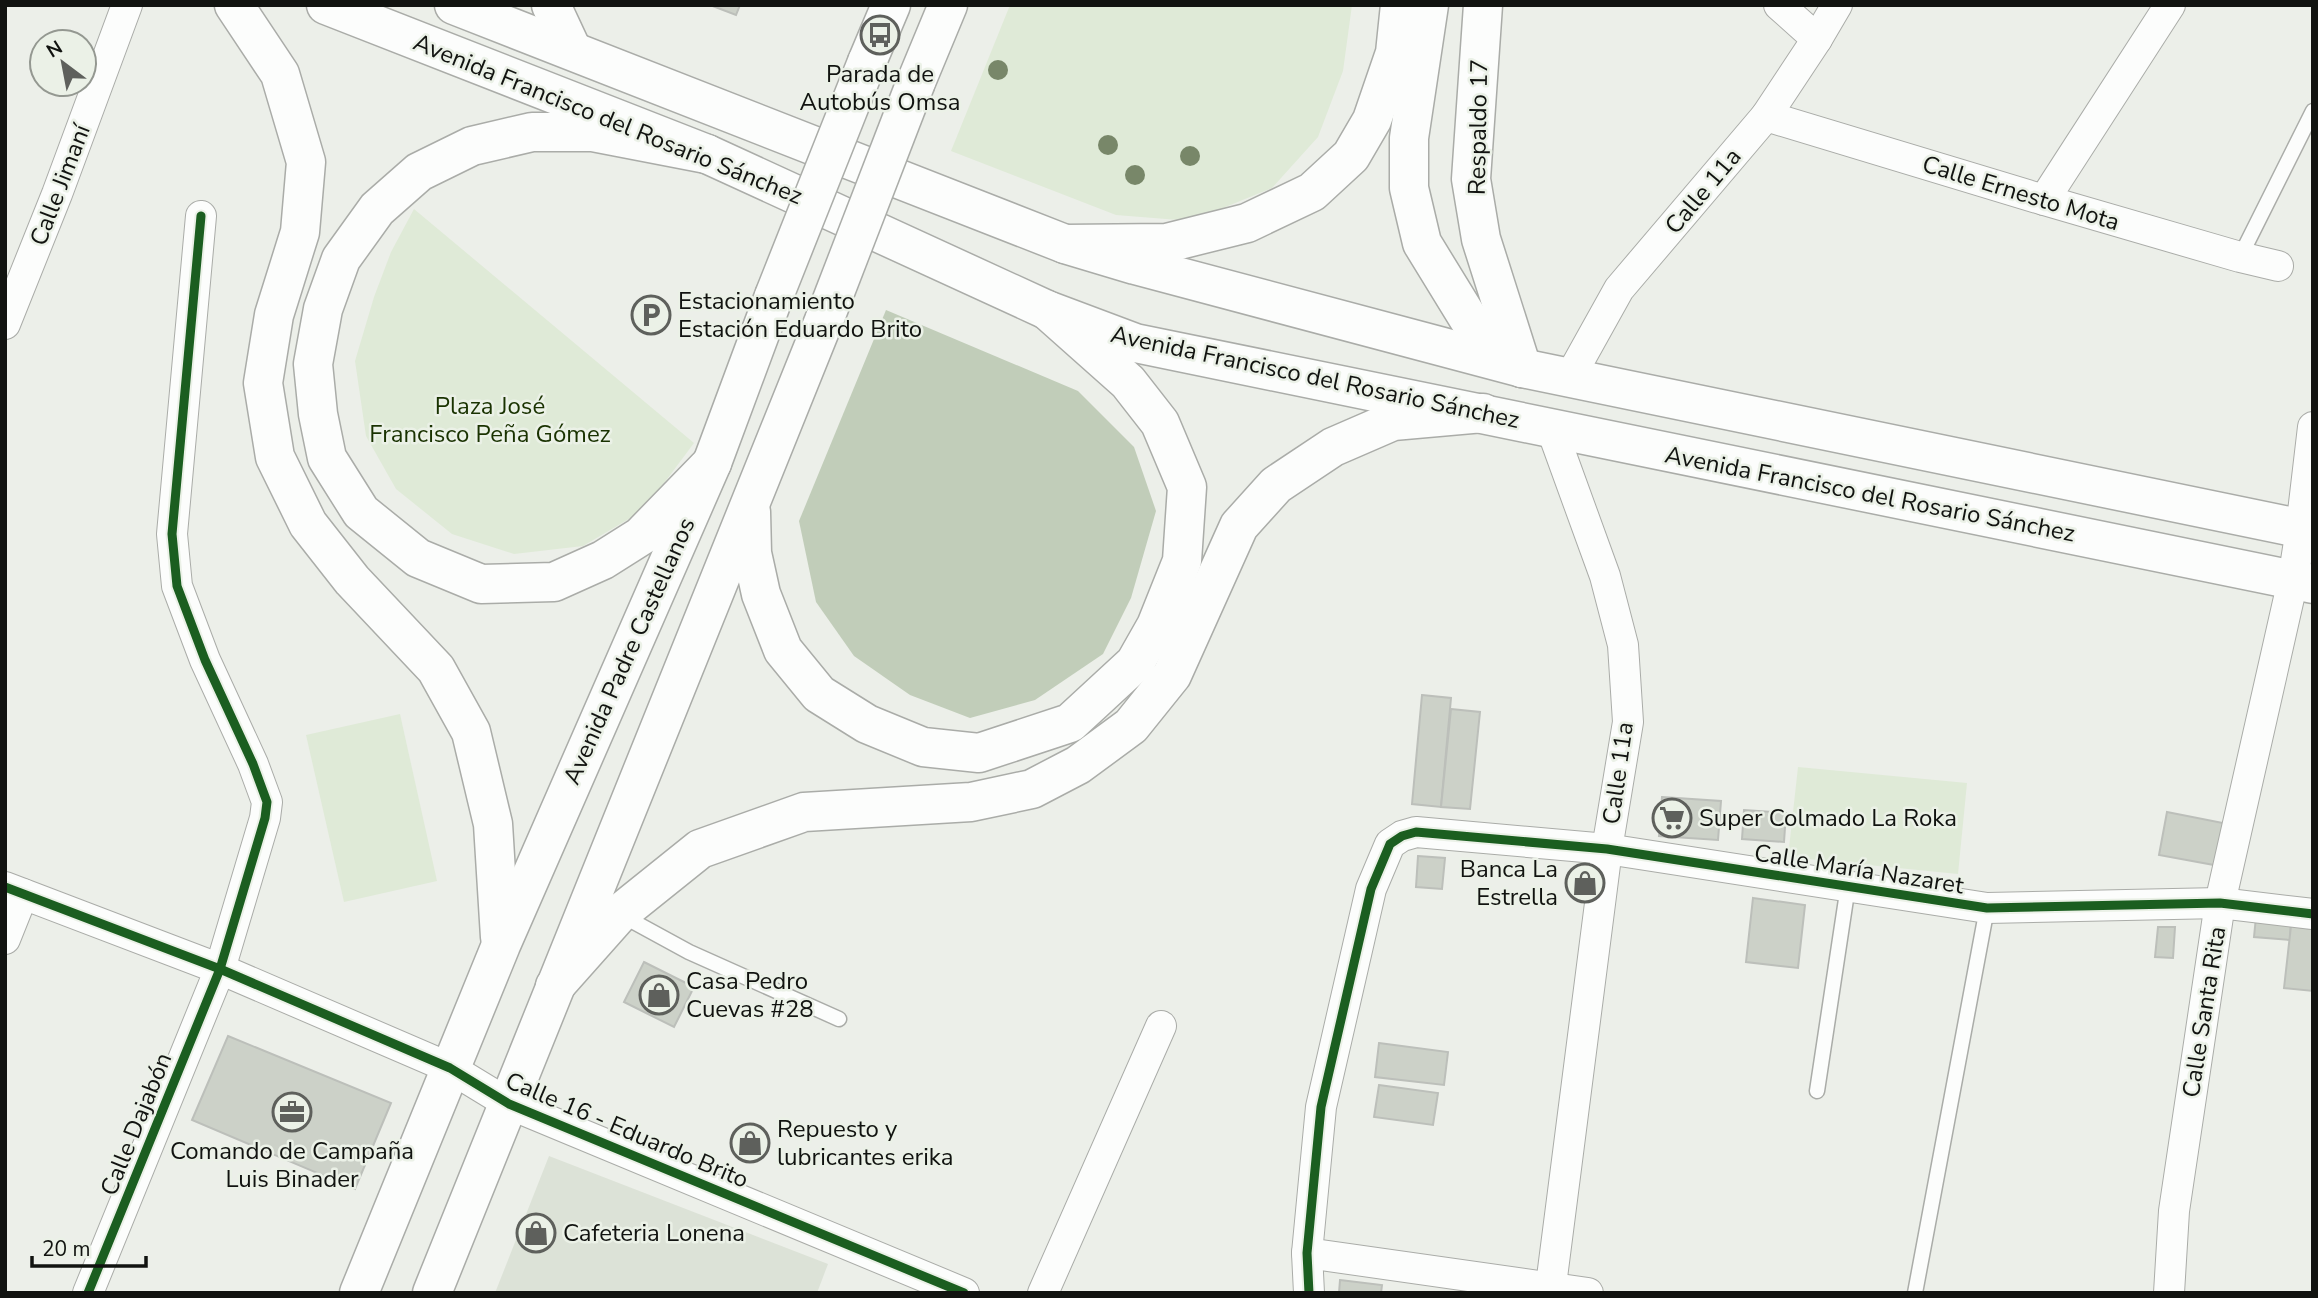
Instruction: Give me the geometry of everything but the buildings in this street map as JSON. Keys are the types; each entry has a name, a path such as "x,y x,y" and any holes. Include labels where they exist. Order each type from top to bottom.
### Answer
{"main road":[{"path":"234,5 280,74 306,162 300,232 275,315 263,383 275,457 308,524 352,580 436,670 471,732 493,824 500,945"},
{"name":"Avenida Francisco del Rosario Sánchez","path":"326,5 707,154 1047,310 1135,343 2303,582"},
{"name":"Avenida Francisco del Rosario Sánchez","path":"454,5 1065,244 1149,269 1522,368 2307,530"},
{"path":"551,5 572,50"},
{"name":"Avenida Padre Castellanos","path":"359,1293 500,945 712,463 774,296 891,5"},
{"path":"432,1293 948,5"},
{"path":"1065,244 1167,243 1247,223 1312,192 1351,156 1373,120 1395,53 1400,5"},
{"path":"1429,5 1409,138 1409,188 1422,243 1476,331 1522,368"},
{"name":"Respaldo 17","path":"1483,5 1471,179 1481,239 1522,368"},
{"path":"707,154 593,132 532,132 472,146 419,172 377,209 341,259 323,309 313,364 318,414 327,458 361,512 418,558 481,583 554,582 603,560 641,536 712,463"},
{"path":"750,501 752,553 761,594 783,650 819,694 867,724 923,747 979,753 1070,723 1135,663 1156,626 1182,561 1187,487 1160,423 1128,382 1047,310"},
{"path":"555,986 619,914 700,849 804,812 971,802 1032,789 1078,765 1132,726 1172,675 1239,526 1276,485 1333,447 1392,421 1483,413"}],"street":[{"name":"Calle Jimaní","path":"5,324 57,194 127,5"},
{"path":"1779,5 1817,39"},
{"name":"Calle 11a","path":"1570,377 1619,289 1766,116 1837,5"},
{"path":"2044,200 2170,5"},
{"name":"Calle Ernesto Mota","path":"1766,116 2044,200 2278,266"},
{"name":"Calle Dajabón","path":"88,1293 220,969 265,818 267,802 186,611 177,586 173,557 172,534 201,216"},
{"name":"Calle Santa Rita","path":"2169,1293 2174,1211 2220,903 2303,582 2313,428"},
{"name":"Calle 11a","path":"1551,1290 1607,849 1628,722 1623,645 1605,576 1552,430"},
{"name":"Calle María Nazaret","path":"1307,1253 1321,1107 1371,889 1390,844 1402,836 1416,832 1607,849 1987,908 2220,903 2313,914"},
{"path":"5,939 14,891"},
{"name":"Calle 16 - Eduardo Brito","path":"14,891 220,969 450,1068 509,1104 964,1293"},
{"path":"1043,1293 1161,1026"},
{"path":"1309,1293 1307,1253 1551,1290 1588,1293"}],"lane":[{"path":"2240,257 2313,111"},
{"path":"1817,1091 1847,886"},
{"path":"1914,1293 1987,908"},
{"path":"619,914 756,984 839,1019"}],"shaded area":[{"path":"549,1156 828,1264 817,1293 495,1293"}],"green space":[{"path":"1010,5 1352,5 1343,71 1318,137 1272,188 1191,221 1116,215 951,151"},
{"name":"Plaza José Francisco Peña Gómez","path":"414,209 694,443 644,510 583,546 514,554 452,534 396,489 366,436 355,361 391,252"},
{"path":"886,310 1078,391 1134,447 1156,511 1131,598 1103,654 1035,700 970,718 910,695 854,656 816,602 799,521"},
{"path":"400,714 437,881 344,902 306,735"},
{"path":"1798,767 1967,783 1958,874 1788,857"}],"cycle path":[{"path":"88,1293 220,969 265,818 267,802 253,764 205,660 177,586 172,534 201,216"},
{"path":"1309,1293 1307,1253 1321,1107 1371,889 1390,844 1402,836 1416,832 1607,849 1987,908 2220,903 2313,914"},
{"path":"5,887 220,969 450,1068 509,1104 964,1293"}],"place":[{"name":"Parada de Autobús Omsa","path":"880,35"},
{"name":"Estacionamiento Estación Eduardo Brito","path":"651,315"},
{"name":"Super Colmado La Roka","path":"1672,818"},
{"name":"Banca La Estrella","path":"1585,883"},
{"name":"Casa Pedro Cuevas #28","path":"659,995"},
{"name":"Comando de Campaña Luis Binader","path":"292,1112"},
{"name":"Repuesto y lubricantes erika","path":"750,1143"},
{"name":"Cafeteria Lonena","path":"536,1233"}]}
